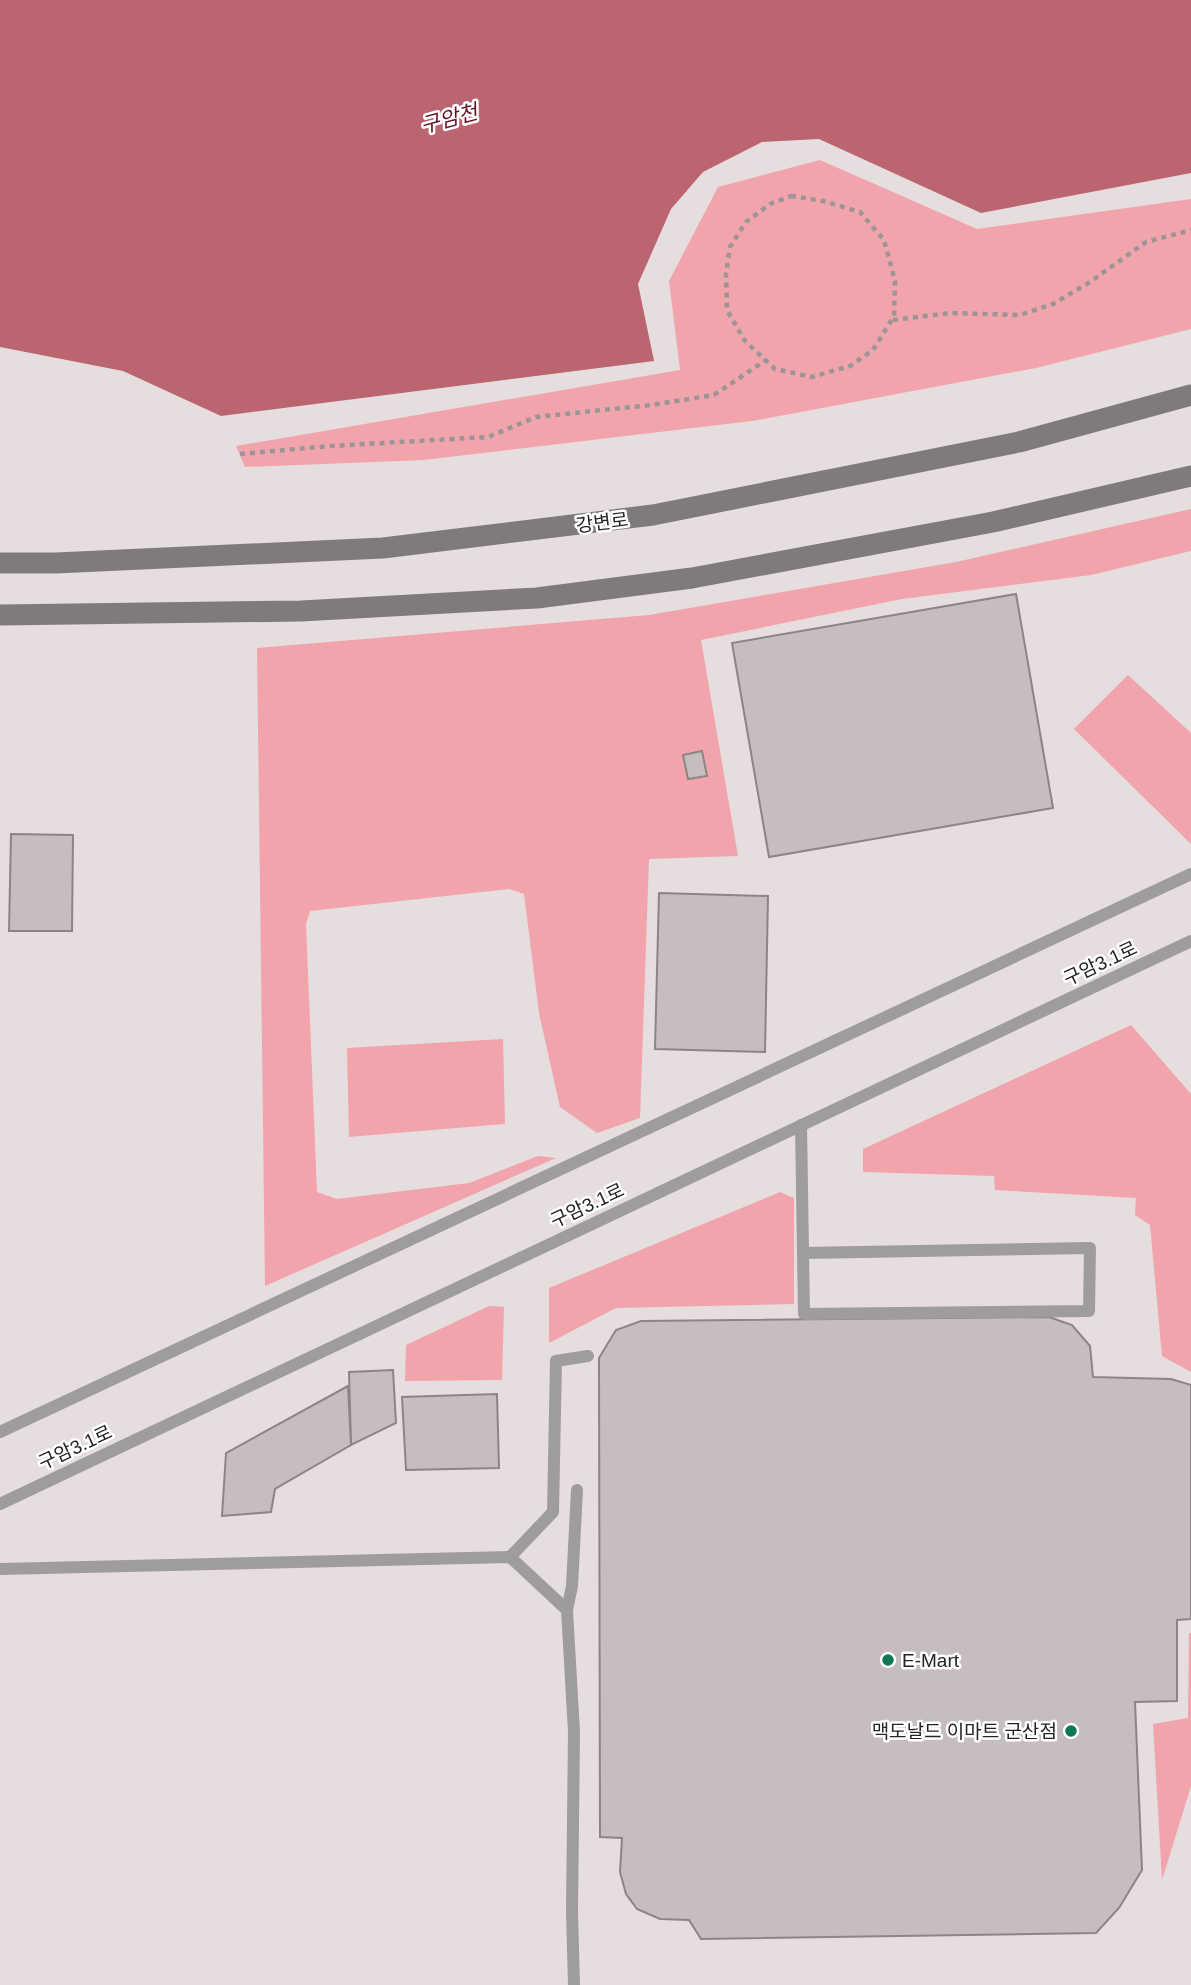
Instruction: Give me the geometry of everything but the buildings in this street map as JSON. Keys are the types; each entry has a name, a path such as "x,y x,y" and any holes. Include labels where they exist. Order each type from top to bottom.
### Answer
{"street":[{"name":"강변로","path":"0,563 56,563 383,548 653,515 1018,442 1191,395"},
{"path":"0,615 301,611 537,598 692,578 924,535 993,522 1191,476"}],"lane":[{"path":"0,1432 1191,874"},
{"name":"구암3.1로","path":"0,1504 1191,941"},
{"path":"801,1125 803,1253 804,1314 1089,1311 1090,1248 803,1253"},
{"path":"510,1557 553,1512 556,1361 588,1356"},
{"path":"574,1985 573,1732 567,1610 572,1586 577,1490"},
{"path":"0,1569 510,1557 567,1610"}],"path":[{"path":"791,196 823,201 860,212 884,240 895,281 892,320 873,350 850,366 812,377 775,369 745,341 727,310 726,274 730,247 746,222 771,204 791,196"},
{"path":"892,320 950,313 1020,315 1053,304 1090,282 1146,242 1191,230"},
{"path":"240,454 488,437 536,417 714,396 766,360"}],"shaded area":[{"path":"820,160 977,229 1191,199 1191,329 1036,368 752,421 424,460 245,467 236,446 680,370 669,281 718,187"},
{"path":"1191,509 1191,551 1091,575 902,599 701,640 738,856 649,859 640,1118 597,1133 560,1107 539,1013 524,894 509,889 310,911 306,924 317,1192 337,1199 469,1183 538,1156 556,1158 265,1286 257,648 649,615 956,562"},
{"path":"1128,675 1191,733 1191,844 1074,729"},
{"path":"1131,1025 1191,1094 1191,1372 1162,1356 1150,1225 1135,1215 1136,1198 995,1190 994,1176 863,1172 863,1149"},
{"path":"503,1039 505,1124 349,1137 347,1048"},
{"path":"780,1192 794,1198 794,1304 616,1308 549,1343 549,1288"},
{"path":"489,1306 504,1307 502,1380 405,1381 406,1345"},
{"path":"1189,1633 1191,1786 1162,1880 1153,1724 1188,1718"}],"water":[{"name":"구암천","path":"0,0 1191,0 1191,173 981,213 819,139 762,142 703,172 671,209 638,284 654,361 221,416 123,371 0,347"}],"place":[{"name":"E-Mart","path":"888,1660"},
{"name":"맥도날드 이마트 군산점","path":"1071,1731"}]}
